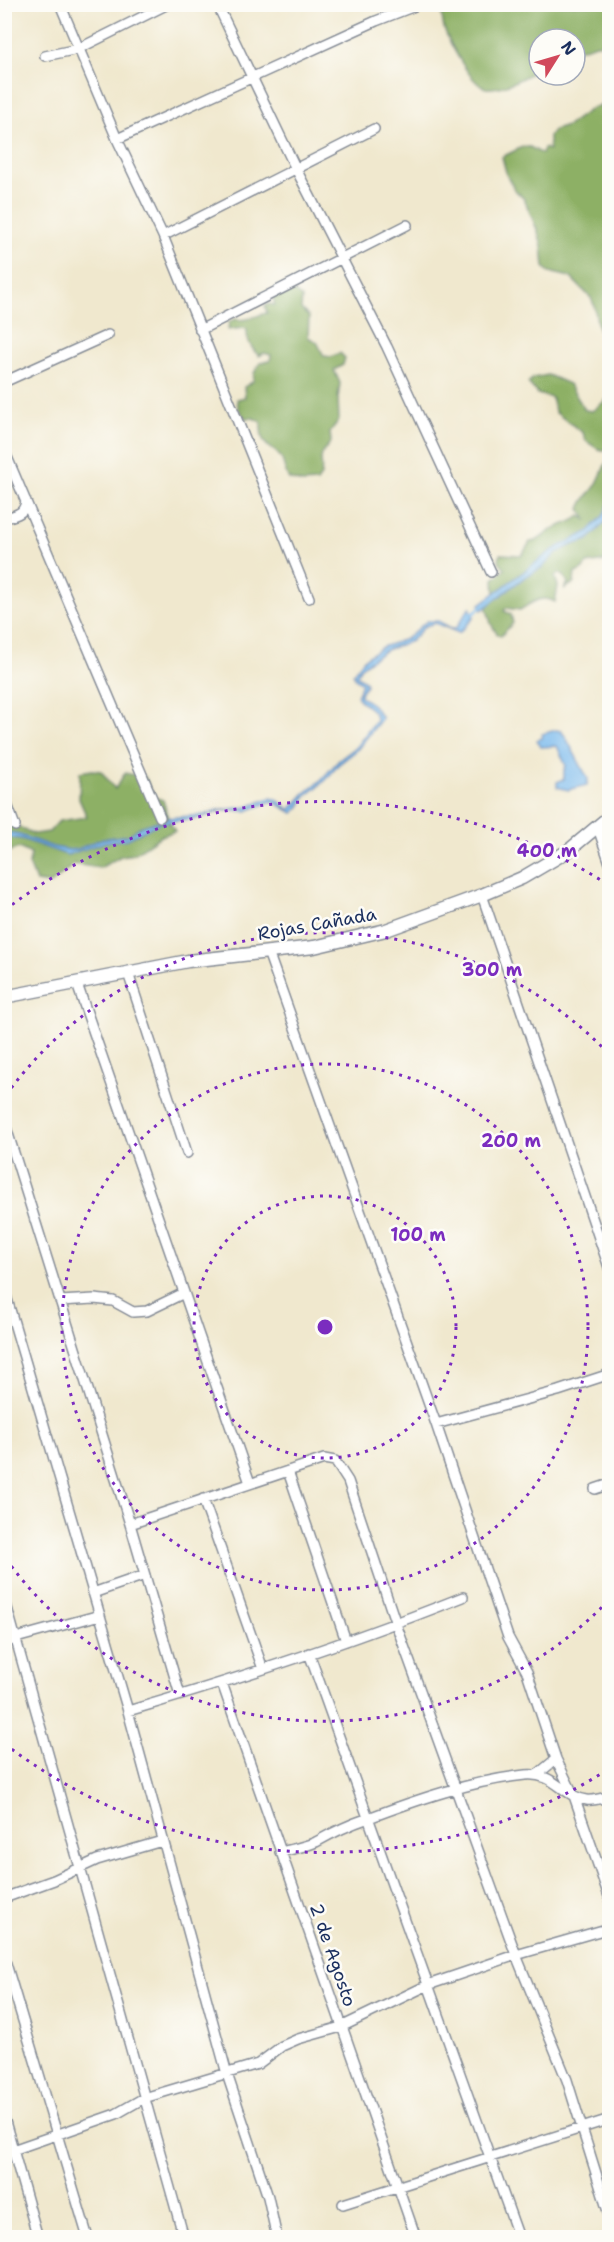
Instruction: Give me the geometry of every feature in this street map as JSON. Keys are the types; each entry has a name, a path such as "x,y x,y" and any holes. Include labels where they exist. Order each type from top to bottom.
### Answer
{"main road":[{"name":"Rojas Cañada","path":"4,997 188,961 314,947 386,930 522,878 548,864 598,828 609,816"}],"street":[{"path":"60,4 117,139 163,236 309,598"},
{"path":"45,56 78,49 168,4"},
{"path":"217,4 296,169 387,347 490,572"},
{"path":"117,139 376,21 420,4"},
{"path":"163,236 374,129"},
{"path":"201,330 407,225"},
{"path":"4,382 108,335"},
{"path":"4,450 160,817"},
{"path":"4,519 22,512 26,501"},
{"path":"4,796 15,826"},
{"path":"598,828 609,863"},
{"path":"482,895 605,1245 609,1270"},
{"path":"268,952 436,1424 508,1637 527,1672 556,1759 574,1796 609,1899"},
{"path":"128,973 187,1153"},
{"path":"77,984 250,1483"},
{"path":"4,1121 130,1524 180,1695"},
{"path":"4,1289 128,1711 227,2074 268,2197 277,2238"},
{"path":"60,1301 94,1299 113,1301 133,1312 147,1311 184,1293"},
{"path":"436,1424 558,1391 609,1374"},
{"path":"130,1524 324,1459 335,1461 341,1468 348,1481 396,1624 458,1789 516,1955 567,2080 609,2218"},
{"path":"288,1471 346,1641"},
{"path":"595,1490 609,1484"},
{"path":"203,1499 263,1669"},
{"path":"93,1593 145,1575"},
{"path":"128,1711 222,1683 396,1624 463,1597"},
{"path":"4,1598 184,2238"},
{"path":"4,1643 99,1615"},
{"path":"309,1653 519,2238"},
{"name":"2 de Agosto","path":"222,1683 416,2238"},
{"path":"280,1852 314,1843 329,1833 368,1818 458,1789 538,1774 556,1759"},
{"path":"538,1774 553,1780 574,1796 589,1800 609,1796"},
{"path":"4,1898 54,1880 97,1860 162,1841"},
{"path":"9,2152 116,2115 144,2098 258,2064 282,2046 341,2027 428,1985 516,1955 609,1928"},
{"path":"4,1957 88,2238"},
{"path":"4,2118 9,2152 38,2238"},
{"path":"343,2204 609,2119"}],"green space":[{"path":"440,5 609,5 609,43 587,47 587,27 527,27 527,75 493,88 480,85 467,71 444,28"},
{"path":"609,102 609,350 598,327 591,298 570,277 549,272 544,267 538,232 524,199 514,189 507,176 502,157 522,147 530,147 542,154 544,148 549,150 549,136 554,130 567,126 592,108"},
{"path":"289,290 302,298 301,309 309,317 308,337 317,342 324,356 331,357 340,353 345,358 343,365 334,370 340,383 339,420 330,432 331,442 322,456 321,476 317,482 302,483 289,479 279,455 265,444 261,422 253,418 245,418 238,408 237,399 245,397 244,387 253,381 254,373 260,363 270,361 271,355 264,353 259,356 250,344 247,330 244,328 228,330 229,322 267,313 265,306 275,305 273,298 276,293 287,294"},
{"path":"548,375 569,384 585,410 592,411 609,398 609,451 598,449 586,441 583,433 555,412 552,398 538,394 528,383 533,378"},
{"path":"609,458 610,552 605,561 587,564 581,571 575,573 574,583 564,589 568,583 559,573 555,577 558,586 555,602 541,599 520,610 506,608 504,611 511,614 513,623 501,636 498,635 491,624 486,605 495,599 494,579 505,569 499,561 500,554 522,555 530,542 538,540 554,529 580,516 587,520 580,509 581,506 596,485"},
{"path":"101,771 115,789 125,773 145,777 154,797 163,800 175,831 161,836 134,854 121,856 100,868 74,864 51,884 36,882 29,864 31,854 19,848 5,853 5,821 34,834 49,832 59,821 87,817 79,799 80,772"}],"water":[{"path":"609,504 609,518 588,540 556,553 543,567 525,577 482,610 480,604 553,550 588,532 603,516"},
{"path":"470,607 474,617 459,633 435,623 425,626 411,641 386,650 360,668 357,676 365,681 366,685 360,696 373,705 382,718 357,750 306,796 293,813 272,801 247,811 224,810 200,818 159,823 128,839 105,842 67,855 22,839 5,837 4,833 14,833 53,847 70,850 101,839 129,835 140,827 167,818 202,815 218,810 247,807 270,798 276,799 290,810 339,760 356,747 376,720 374,713 357,696 362,683 355,678 353,673 364,659 382,647 406,639 427,621 438,621 453,629 456,628"},
{"path":"561,731 565,736 588,779 587,785 568,790 557,787 557,782 564,779 566,766 557,746 541,747 537,740 542,738 542,734"}],"waterway":[{"path":"471,615 482,606"}]}
